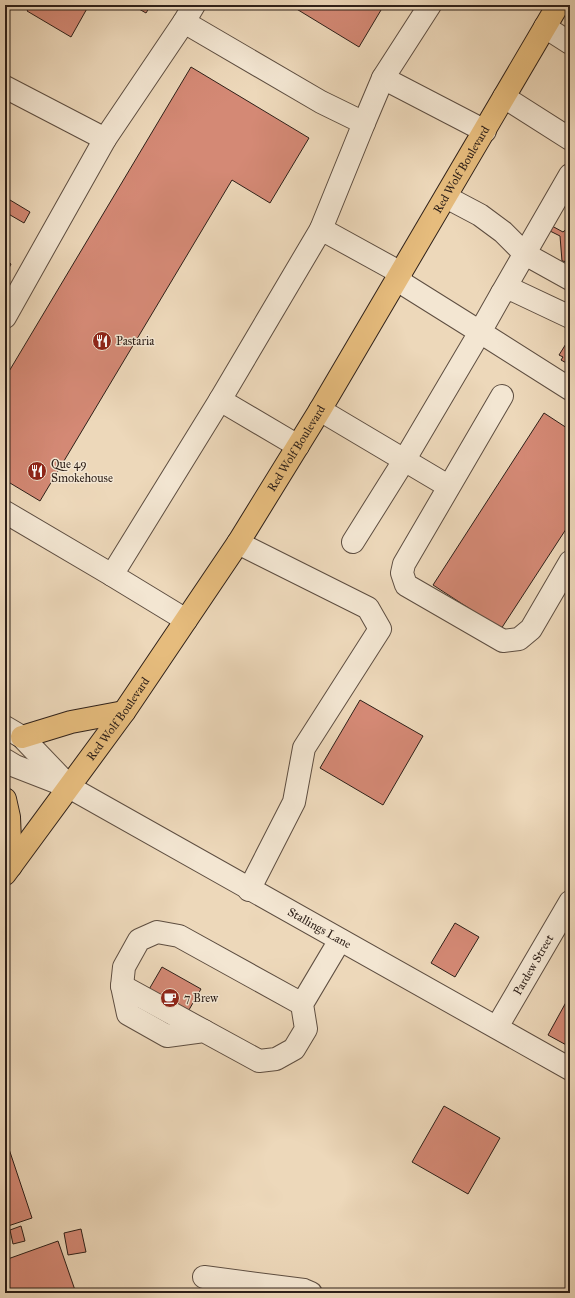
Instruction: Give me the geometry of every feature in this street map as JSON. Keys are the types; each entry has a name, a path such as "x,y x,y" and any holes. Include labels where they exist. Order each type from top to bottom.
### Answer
{"highway":[{"name":"Red Wolf Boulevard","path":"8,870 124,712 238,543 320,410 446,198 558,5"},
{"path":"14,732 124,712"},
{"path":"5,799 9,817 8,870"}],"street":[{"path":"112,575 220,400 321,229 383,78 430,5"},
{"path":"5,317 105,139 189,14 321,102 364,123"},
{"path":"545,27 570,43"},
{"path":"383,78 485,131"},
{"path":"5,87 105,139"},
{"path":"504,97 570,139"},
{"path":"353,542 405,459 524,254 568,183"},
{"path":"446,198 480,215 503,232 524,254 570,279"},
{"path":"321,229 399,277 480,332 570,389"},
{"path":"502,293 507,289 515,291 568,316"},
{"path":"502,396 448,486 404,564 402,573 406,585 503,641 519,639 531,629 570,562"},
{"path":"220,400 298,446"},
{"path":"320,410 405,459 448,486"},
{"path":"5,512 186,620"},
{"path":"238,543 368,608 380,629 304,748 294,802 249,890"},
{"name":"Stallings Lane","path":"14,732 69,787"},
{"name":"Stallings Lane","path":"5,760 15,766 69,787 249,890 570,1069"},
{"name":"Pardew Street","path":"497,1027 570,902"},
{"path":"302,1004 179,936 157,932 139,940 124,967 122,986 128,1014 167,1036 204,1031 259,1061 276,1059 294,1049 306,1029 302,1004 340,940"},
{"path":"204,1277 304,1290 311,1293"}],"building":[{"path":"31,5 89,5 71,37 27,11"},
{"path":"132,5 151,5 146,13"},
{"path":"290,5 384,5 359,47"},
{"path":"191,67 309,138 270,203 232,180 40,501 5,480 5,378"},
{"path":"5,197 30,212 24,223 5,212"},
{"path":"552,226 563,232 570,226 570,275 566,273 568,262 562,261 560,236 550,231"},
{"path":"5,260 11,264 5,276"},
{"path":"569,339 570,365 561,360 563,357 559,355"},
{"path":"544,413 570,430 570,523 501,629 433,585"},
{"path":"360,700 423,736 383,805 320,768"},
{"path":"455,923 479,937 455,977 431,963"},
{"name":"7 Brew","path":"162,967 201,989 186,1015 172,1007 162,1024 137,1010"},
{"path":"570,995 570,1047 548,1035"},
{"path":"444,1106 500,1138 468,1194 412,1162"},
{"path":"5,1137 32,1218 5,1227"},
{"path":"21,1226 25,1241 13,1244 10,1230"},
{"path":"81,1229 86,1252 68,1255 64,1233"},
{"path":"58,1241 76,1293 5,1293 5,1260"},
{"path":"570,1282 570,1293 563,1293"}],"place":[{"name":"Pastaria","path":"102,341"},
{"name":"Que 49 Smokehouse","path":"37,471"},
{"name":"7 Brew","path":"170,998"}]}
